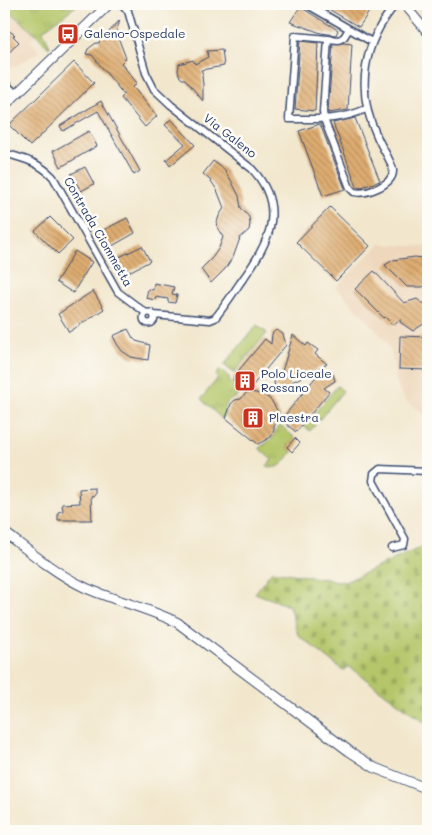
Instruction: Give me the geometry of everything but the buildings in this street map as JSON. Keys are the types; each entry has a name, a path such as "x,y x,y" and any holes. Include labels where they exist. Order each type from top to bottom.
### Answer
{"main road":[{"path":"4,106 109,4"},
{"path":"4,532 54,569 84,587 155,612 178,623 349,752 375,768 428,789"}],"street":[{"name":"Via Galeno","path":"122,4 128,11 146,73 154,89 170,105 252,169 262,182 271,205 271,228 263,250 214,318 210,320 154,315"},
{"path":"306,4 372,42"},
{"path":"328,39 324,119 350,188 354,192 366,193 390,180 394,168 379,142 366,108 365,74 372,42 388,13 396,4"},
{"path":"404,4 428,33"},
{"path":"349,28 344,37 339,40 295,36 289,119 347,117 366,108"},
{"path":"4,82 16,94"},
{"name":"Contrada Ciommetta","path":"4,153 29,160 49,173 118,292 146,313"},
{"path":"150,312 154,315 154,320 148,323 144,320 146,313 150,312"},
{"path":"392,548 404,545 406,538 373,482 374,474 380,469 428,471"}],"shaded area":[{"path":"4,7 36,34 30,40 40,52 4,72"},
{"path":"380,244 428,247 428,417 407,402 401,394 396,381 392,355 385,340 336,287"}],"green space":[{"path":"4,4 79,4 43,30 49,48 36,34 4,7"},
{"path":"257,325 267,333 234,373 224,365"},
{"path":"220,370 230,378 228,380 243,392 228,402 222,419 201,399 218,378 216,375"},
{"path":"337,386 343,391 310,431 304,426"},
{"path":"279,424 295,438 287,447 292,452 279,466 267,466 272,460 259,448 272,439"},
{"path":"428,544 428,725 348,666 344,671 298,635 289,606 255,593 272,571 345,582"}],"place":[{"name":"Galeno-Ospedale","path":"68,34"},
{"name":"Polo Liceale Rossano","path":"245,381"},
{"name":"Plaestra","path":"253,418"}]}
